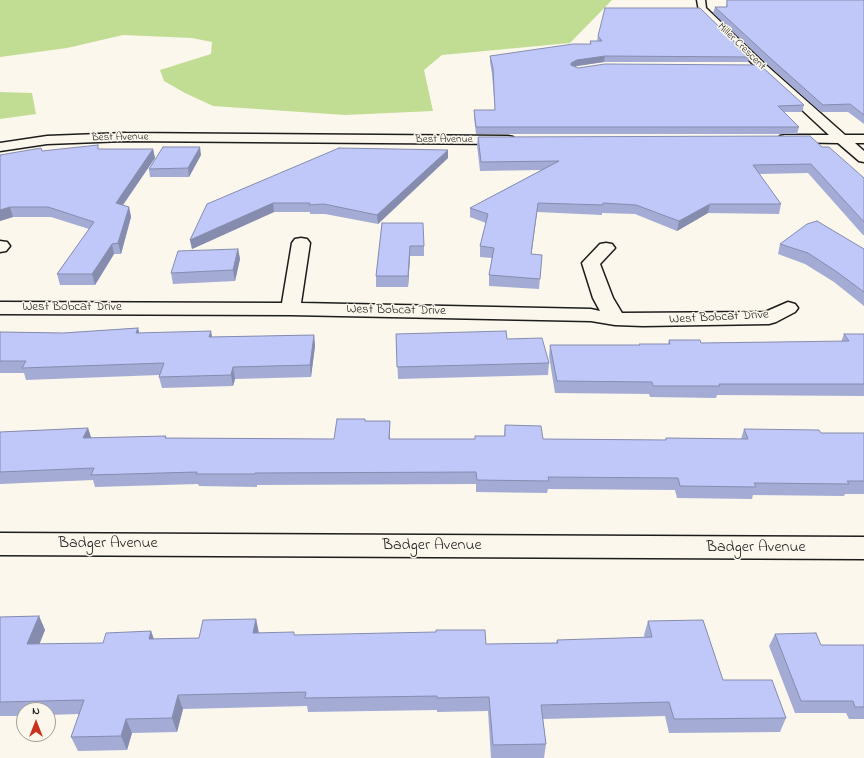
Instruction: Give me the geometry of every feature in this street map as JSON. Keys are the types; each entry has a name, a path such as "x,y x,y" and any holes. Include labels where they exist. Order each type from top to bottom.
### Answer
{"street":[{"name":"Miller Crescent","path":"701,0 702,9 762,67 864,158"},
{"path":"746,67 762,67"},
{"name":"Best Avenue","path":"0,147 47,140 125,137 525,140"},
{"path":"770,140 864,139"},
{"path":"290,309 301,243"},
{"path":"606,248 591,263 603,298 615,319"},
{"name":"West Bobcat Drive","path":"0,308 290,309 591,315 615,319 644,320 769,318 788,308"},
{"name":"Badger Avenue","path":"0,544 864,548"}],"green space":[{"path":"0,0 612,0 570,43 442,55 424,70 433,111 345,115 213,106 185,93 164,81 160,70 211,54 212,42 192,38 123,35 67,48 0,57"},
{"path":"0,92 32,93 36,114 0,119"}],"building":[{"path":"727,0 864,0 864,115 850,104 823,105 715,7 727,7"},
{"path":"605,8 700,8 750,57 605,56 577,60 571,63 571,65 578,68 605,64 760,65 804,105 778,106 799,127 476,127 474,110 495,110 493,68 490,56 573,44 591,44 590,41 602,41 598,36"},
{"path":"810,136 822,147 829,147 864,178 864,222 811,164 753,165 781,204 710,204 679,221 636,205 603,203 603,205 538,203 531,254 542,255 540,279 489,275 494,248 480,246 488,214 470,208 559,161 481,162 478,137"},
{"path":"98,145 98,149 153,149 116,203 129,207 118,243 112,244 92,274 57,274 94,222 48,207 10,207 0,210 0,155 41,148 42,151"},
{"path":"163,147 200,147 188,168 149,169"},
{"path":"339,148 448,150 377,215 324,204 309,205 310,203 273,203 190,240 207,204"},
{"path":"817,221 864,249 864,292 808,253 780,244 807,224"},
{"path":"382,223 423,223 424,246 410,246 408,276 376,276"},
{"path":"238,249 233,270 171,273 178,251"},
{"path":"138,328 136,333 211,331 209,337 314,335 310,365 233,367 231,375 159,377 164,363 22,368 26,361 0,361 0,332 63,333"},
{"path":"506,331 507,339 542,338 549,363 397,367 396,334"},
{"path":"844,334 864,334 864,384 719,384 720,386 653,386 652,382 557,381 550,345 670,344 669,340 700,340 701,343 849,341"},
{"path":"337,419 390,421 389,439 475,439 475,436 505,436 505,425 541,426 543,439 748,439 744,429 819,430 821,433 864,433 864,481 847,481 849,484 754,483 756,487 680,486 678,478 548,477 549,481 477,480 476,472 196,474 197,472 91,475 94,468 0,472 0,432 88,428 83,438 166,436 165,438 334,439"},
{"path":"39,616 27,644 103,643 106,633 151,631 149,639 199,638 203,620 256,619 253,633 294,632 294,635 436,632 436,630 485,630 486,644 558,643 557,640 652,637 648,621 703,620 723,680 772,680 786,718 674,719 669,702 541,705 546,744 493,745 489,697 437,698 437,696 305,698 306,692 178,695 172,718 126,719 121,736 71,737 84,700 0,702 0,617"},
{"path":"816,633 821,645 864,645 864,707 855,707 853,701 801,701 775,634"}]}
